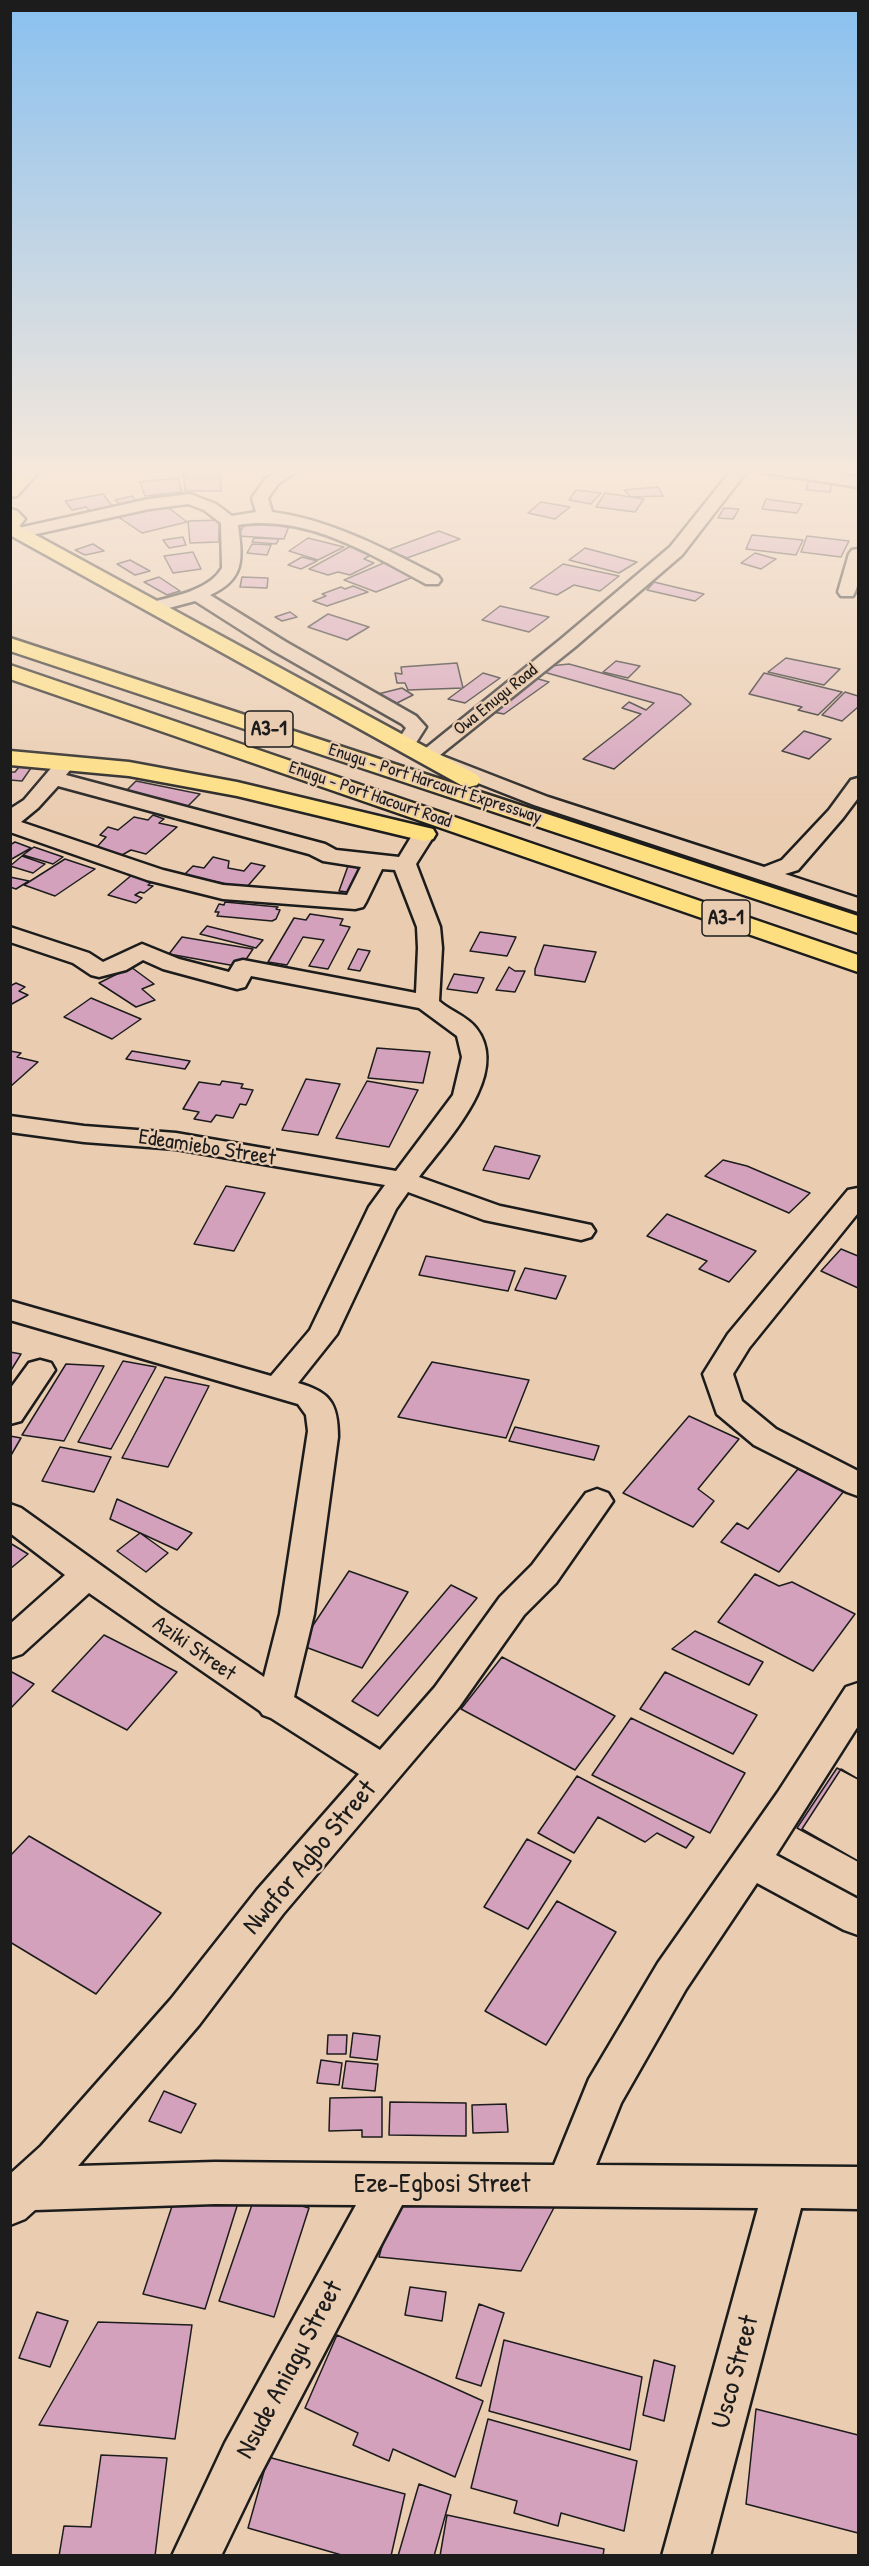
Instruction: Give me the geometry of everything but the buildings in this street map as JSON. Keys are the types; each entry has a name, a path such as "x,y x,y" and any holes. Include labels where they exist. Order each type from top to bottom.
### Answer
{"main road":[{"path":"119,587 528,813"},
{"name":"Enugu - Port Harcourt Expressway","path":"10,644 528,813 858,925"},
{"name":"Enugu - Port Hacourt Road","path":"10,671 594,872"},
{"path":"10,758 60,770 129,769 237,789 594,872"},
{"name":"A3-1","path":"594,872 858,964"}],"street":[{"path":"154,607 198,594 210,587"},
{"name":"Owa Enugu Road","path":"426,756 568,643 634,587"},
{"path":"847,592 849,587"},
{"path":"198,594 270,641 409,720 416,727 405,745"},
{"path":"426,756 541,801 858,905"},
{"path":"374,862 355,902 223,892 155,875 10,823 31,804 60,770 317,849 330,856 405,864"},
{"path":"764,874 790,865 836,814 858,784"},
{"path":"424,834 405,864 412,890 425,915 430,934 427,1002"},
{"path":"10,934 81,958 99,970 118,964 142,951 171,964 237,982 243,967 427,1002 433,1009 462,1026 474,1041 477,1053 465,1096 383,1207 322,1334 277,1389"},
{"name":"Edeamiebo Street","path":"10,1124 84,1134 176,1141 402,1180 494,1214 581,1231"},
{"path":"858,1196 738,1341 718,1374 728,1406 765,1437 858,1484"},
{"path":"10,1310 309,1397 317,1404 323,1413 323,1437 297,1614 275,1704"},
{"path":"10,1413 40,1370"},
{"name":"Nwafor Agbo Street","path":"18,2197 56,2160 185,2012 270,1902 447,1697 512,1606 544,1574 597,1501"},
{"name":"Aziki Street","path":"10,1516 87,1575 275,1704 384,1771"},
{"path":"10,1645 87,1575"},
{"path":"567,2186 604,2093 672,1976 791,1803 858,1697"},
{"path":"750,1860 858,1918"},
{"name":"Eze-Egbosi Street","path":"18,2197 215,2182 389,2186 858,2188"},
{"name":"Nsude Aniagu Street","path":"196,2556 242,2460 389,2186"},
{"name":"Usco Street","path":"686,2556 785,2188"}]}
